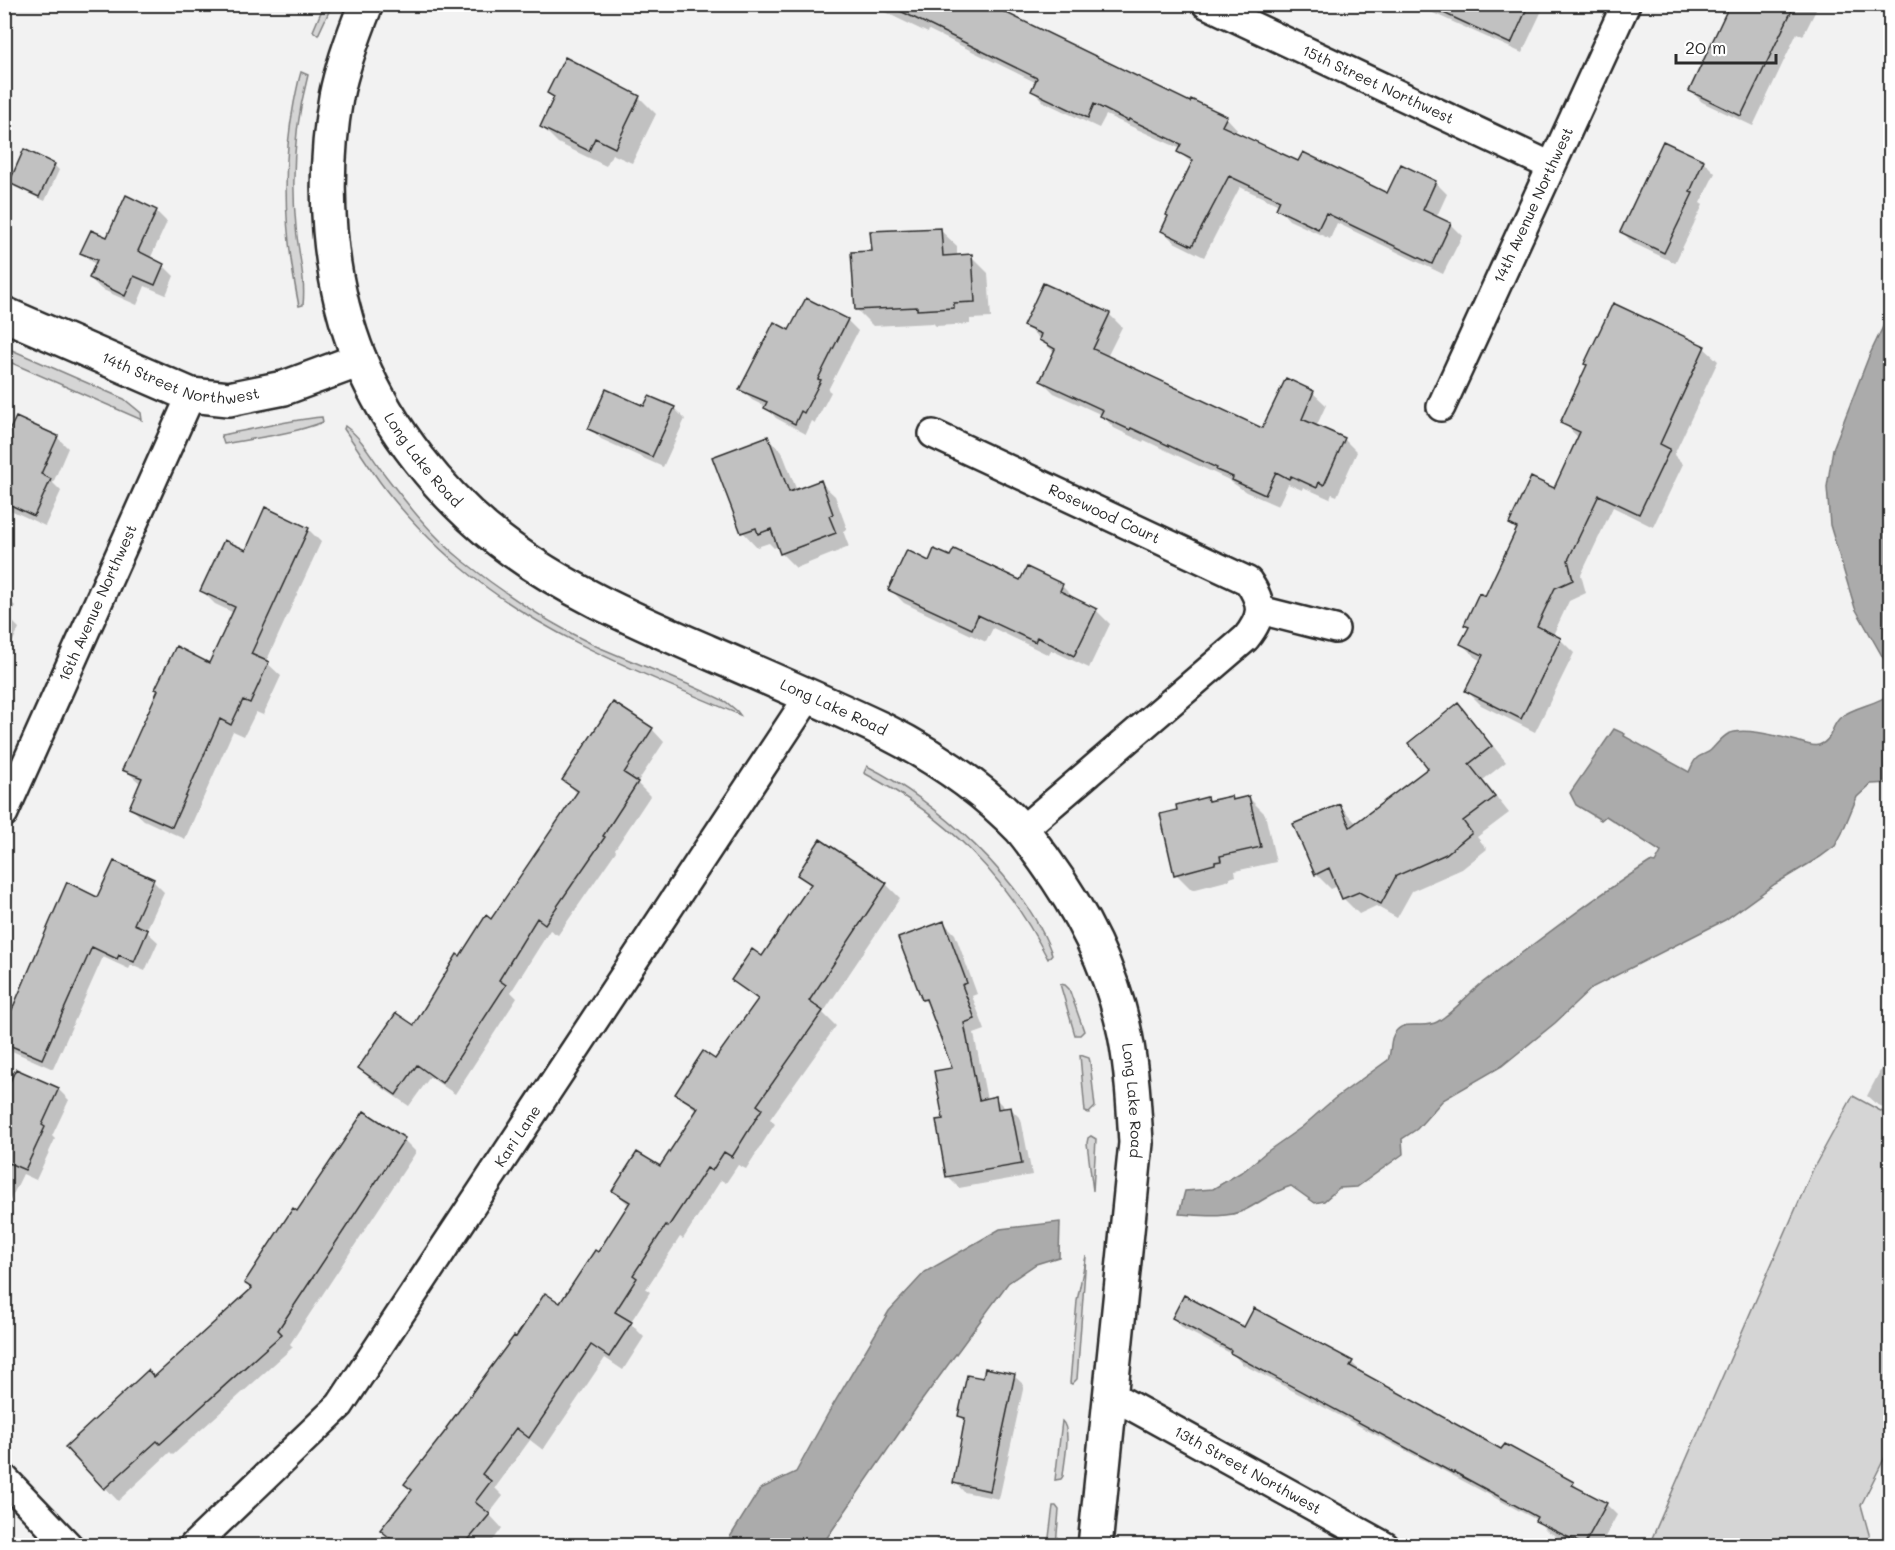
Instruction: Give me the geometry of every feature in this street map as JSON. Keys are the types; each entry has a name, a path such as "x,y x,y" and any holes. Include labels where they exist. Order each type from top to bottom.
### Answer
{"street":[{"name":"Long Lake Road","path":"366,4 337,96 328,165 330,235 340,297 360,360 387,412 418,458 453,499 500,541 549,574 612,608 881,729 954,772 999,808 1022,830 1082,919 1107,975 1125,1034 1133,1095 1136,1143 1095,1545"},
{"name":"15th Street Northwest","path":"1206,4 1551,166"},
{"name":"14th Avenue Northwest","path":"1441,407 1626,4"},
{"name":"14th Street Northwest","path":"4,314 191,395 229,399 284,388 360,360"},
{"name":"16th Avenue Northwest","path":"4,813 191,395"},
{"name":"Rosewood Court","path":"933,434 1248,581 1258,596 1260,610"},
{"path":"1022,830 1246,638 1257,625 1260,610 1335,629"},
{"name":"Kari Lane","path":"193,1545 340,1405 809,696"},
{"name":"13th Street Northwest","path":"1111,1395 1385,1545"},
{"path":"4,1478 69,1545"}],"shaded area":[{"path":"324,5 332,5 318,35 313,31"},
{"path":"301,72 308,75 297,131 294,170 296,227 303,285 303,305 299,306 290,255 286,179 290,128"},
{"path":"1890,312 1890,670 1855,608 1830,525 1827,487 1833,449 1869,356"},
{"path":"5,347 124,399 141,413 142,420 5,360"},
{"path":"322,417 323,422 261,438 224,444 221,435 284,422"},
{"path":"345,426 362,443 412,509 431,530 451,551 493,584 526,607 578,637 710,694 726,702 740,715 595,652 526,614 493,592 451,559 408,516 380,482 344,429"},
{"path":"1890,694 1890,783 1871,784 1857,797 1835,846 1820,857 1775,884 1725,920 1593,987 1555,1023 1502,1066 1443,1100 1417,1129 1402,1139 1403,1154 1357,1187 1339,1188 1324,1201 1315,1203 1291,1186 1238,1213 1212,1216 1179,1214 1185,1191 1213,1189 1245,1170 1302,1127 1334,1099 1388,1060 1394,1033 1401,1027 1437,1022 1482,983 1607,890 1650,862 1655,863 1661,852 1606,816 1601,820 1576,805 1570,793 1614,729 1689,772 1697,758 1709,751 1728,734 1735,732 1762,733 1819,745 1827,740 1841,717"},
{"path":"867,766 921,799 949,821 1000,871 1039,926 1052,954 1048,959 1013,900 971,851 922,809 895,790 864,773"},
{"path":"1060,984 1069,989 1084,1031 1080,1035 1075,1035"},
{"path":"1080,1055 1089,1058 1090,1062 1095,1107 1089,1113 1085,1112"},
{"path":"1853,1096 1890,1116 1890,1447 1861,1505 1872,1545 1649,1545 1813,1169"},
{"path":"1091,1136 1096,1139 1093,1191 1087,1143"},
{"path":"1060,1222 1059,1257 1036,1264 1008,1283 917,1407 822,1545 725,1545 760,1489 796,1472 889,1311 925,1272 1000,1229"},
{"path":"1086,1256 1077,1379 1072,1384 1070,1383 1077,1301"},
{"path":"1062,1421 1067,1431 1066,1455 1063,1476 1055,1480"},
{"path":"1053,1506 1059,1510 1056,1545 1048,1545"}],"building":[{"path":"886,4 988,4 1190,102 1191,99 1227,116 1222,126 1298,161 1303,152 1387,193 1401,164 1436,181 1423,210 1451,223 1432,264 1326,213 1318,229 1276,209 1280,200 1229,176 1192,246 1161,231 1168,216 1166,215 1193,160 1177,152 1181,144 1094,104 1088,118 1031,91 1037,78"},
{"path":"1424,4 1529,4 1511,44"},
{"path":"1730,4 1795,4 1741,116 1689,91"},
{"path":"565,57 640,96 615,148 595,138 589,151 540,127 554,97 547,93"},
{"path":"1663,141 1704,160 1690,192 1693,193 1664,253 1620,232"},
{"path":"24,149 55,164 39,197 9,183"},
{"path":"126,195 157,210 138,251 164,264 155,285 134,276 125,296 89,278 97,260 80,253 91,230 107,237"},
{"path":"941,228 943,256 972,254 975,302 954,303 954,308 855,310 851,252 872,251 870,231"},
{"path":"1043,283 1110,313 1093,349 1262,428 1286,378 1314,391 1302,419 1345,438 1324,485 1319,482 1317,488 1276,472 1265,495 1232,480 1233,477 1216,470 1217,468 1100,416 1103,410 1040,381 1055,349 1039,340 1041,334 1023,326"},
{"path":"806,298 848,319 818,379 821,380 804,413 801,411 795,424 764,408 767,402 739,390 774,322 789,330"},
{"path":"1613,303 1705,346 1660,444 1670,449 1639,514 1599,495 1568,560 1573,580 1555,588 1537,626 1561,638 1521,719 1465,691 1483,655 1460,644 1469,627 1464,625 1479,593 1485,596 1517,528 1509,524 1531,477 1554,488 1580,432 1560,423 1587,365 1584,364"},
{"path":"606,389 644,406 649,396 675,407 652,457 588,429"},
{"path":"16,417 58,436 41,474 51,479 34,516 4,502 4,442"},
{"path":"768,436 789,492 821,480 833,514 829,516 836,533 780,554 771,529 758,534 756,528 741,533 712,457"},
{"path":"265,507 309,528 251,654 269,662 250,703 243,700 231,725 220,719 172,827 129,808 142,778 122,770 158,690 155,689 176,646 209,663 235,607 200,591 224,540 246,550"},
{"path":"934,549 950,556 954,549 1020,580 1027,567 1063,584 1060,591 1097,609 1074,656 1037,637 1035,642 978,615 972,629 888,590 907,550 929,561"},
{"path":"613,702 653,728 624,773 638,782 603,836 605,837 545,924 537,918 499,980 506,985 442,1083 417,1065 396,1095 358,1068 396,1013 414,1025 457,954 460,956 486,915 491,919 578,791 562,780"},
{"path":"1458,703 1492,746 1469,764 1495,797 1463,821 1472,833 1446,854 1396,876 1381,904 1359,892 1342,899 1329,868 1315,875 1293,824 1340,804 1350,827 1428,768 1408,743"},
{"path":"1231,796 1232,800 1249,796 1261,847 1220,856 1221,861 1215,864 1174,875 1160,814 1177,810 1176,805 1207,797 1208,801"},
{"path":"820,839 887,883 809,1001 823,1011 757,1105 762,1109 732,1157 724,1152 712,1171 707,1168 633,1275 637,1278 615,1312 632,1322 609,1357 591,1345 529,1438 516,1428 482,1474 491,1481 475,1502 490,1514 464,1545 399,1545 380,1530 412,1490 404,1484 514,1336 516,1337 545,1293 560,1303 595,1250 598,1252 630,1202 612,1191 637,1152 660,1166 698,1108 675,1094 703,1051 715,1059 758,999 731,980 752,949 762,956 811,884 797,875"},
{"path":"114,861 154,879 134,924 148,930 134,962 119,955 117,959 92,947 42,1059 4,1043 4,1028 67,882 97,897"},
{"path":"944,921 967,983 962,985 975,1019 964,1023 979,1100 996,1096 998,1109 1011,1107 1022,1164 946,1177 936,1120 943,1119 934,1071 952,1068 926,999 922,1000 898,938"},
{"path":"16,1069 59,1088 42,1125 45,1127 25,1170 4,1161 4,1094"},
{"path":"364,1111 405,1138 278,1330 282,1334 160,1444 157,1441 104,1489 65,1447 148,1370 154,1377 252,1288 244,1283 293,1208 297,1211"},
{"path":"1184,1295 1244,1327 1254,1308 1353,1361 1350,1366 1501,1449 1505,1444 1574,1482 1572,1485 1607,1503 1584,1545 1535,1521 1537,1517 1230,1353 1231,1350 1172,1318"},
{"path":"985,1368 1015,1374 990,1491 953,1483 965,1418 958,1416 967,1375 983,1378"}]}
